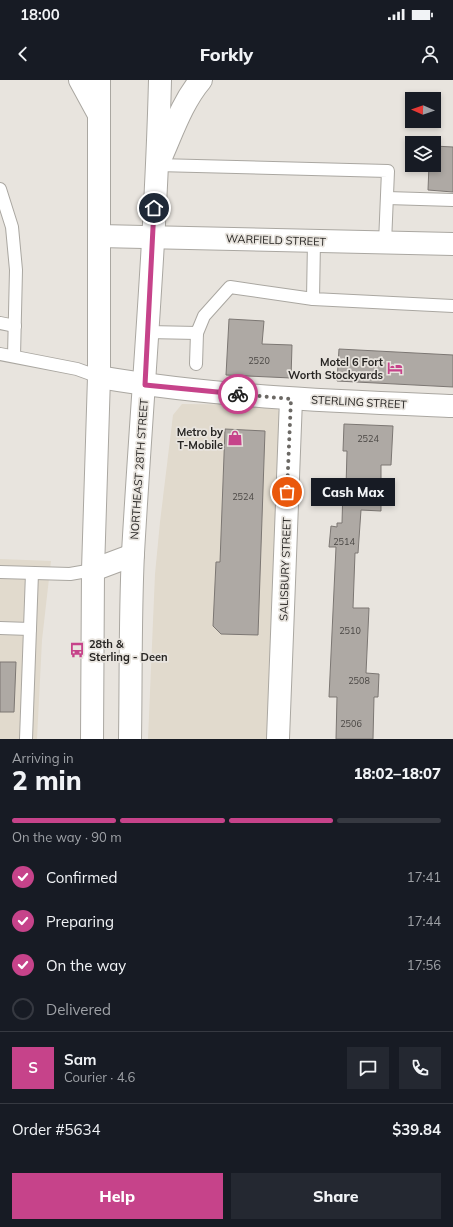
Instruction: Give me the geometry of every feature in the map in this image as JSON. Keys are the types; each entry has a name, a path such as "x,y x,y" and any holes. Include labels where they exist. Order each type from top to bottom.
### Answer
{"main road":[{"path":"80,80 99,114"},
{"path":"92,739 92,570 99,377 99,80"},
{"name":"NORTHEAST 28TH STREET","path":"130,739 133,554 145,385 160,80"},
{"path":"157,165 194,87 201,80"},
{"name":"WARFIELD STREET","path":"99,236 453,244"},
{"name":"STERLING STREET","path":"99,377 145,385 291,399 453,406"},
{"name":"SALISBURY STREET","path":"278,739 291,399"},
{"path":"92,570 133,554"}],"lane":[{"path":"157,165 388,171 386,243"},
{"path":"0,188 12,226 16,270 14,356"},
{"path":"387,198 453,200"},
{"path":"313,298 314,241"},
{"path":"196,364 197,333 204,316 230,287 313,298 453,306"},
{"path":"0,323 15,326"},
{"path":"148,332 197,333"},
{"path":"0,354 77,368 99,377"},
{"path":"0,572 70,574 92,570"},
{"path":"26,739 32,573"},
{"path":"0,628 30,629"}],"shaded area":[{"path":"182,404 274,405 281,414 267,739 148,739 155,574 160,522 173,415"},
{"path":"0,559 51,561 42,640 37,739 0,739"}],"building":[{"path":"441,146 453,147 453,192 428,190 429,172 441,172"},
{"path":"229,319 264,321 262,344 292,345 291,378 226,375"},
{"name":"Motel 6 Fort Worth Stockyards","path":"339,349 453,355 453,387 337,381"},
{"path":"344,424 393,426 391,465 381,465 381,511 361,510 358,553 355,553 353,608 369,608 366,673 379,674 378,697 374,697 373,739 336,739 337,697 329,697 336,547 329,547 331,526 337,527 337,523 342,523 343,487 346,487 347,451 343,451"},
{"path":"225,429 265,431 258,635 221,634 213,626 216,562 220,562"},
{"path":"0,662 16,662 14,712 0,712"}],"way so far":[{"path":"238,394 291,399 287,492"}],"place":[{"name":"Motel 6 Fort Worth Stockyards","path":"395,368"},
{"name":"Metro by T-Mobile","path":"235,438"},
{"name":"Cash Max","path":"287,492"},
{"name":"28th & Sterling - Deen","path":"77,650"}],"route":[{"path":"154,208 145,385 238,394"}]}
